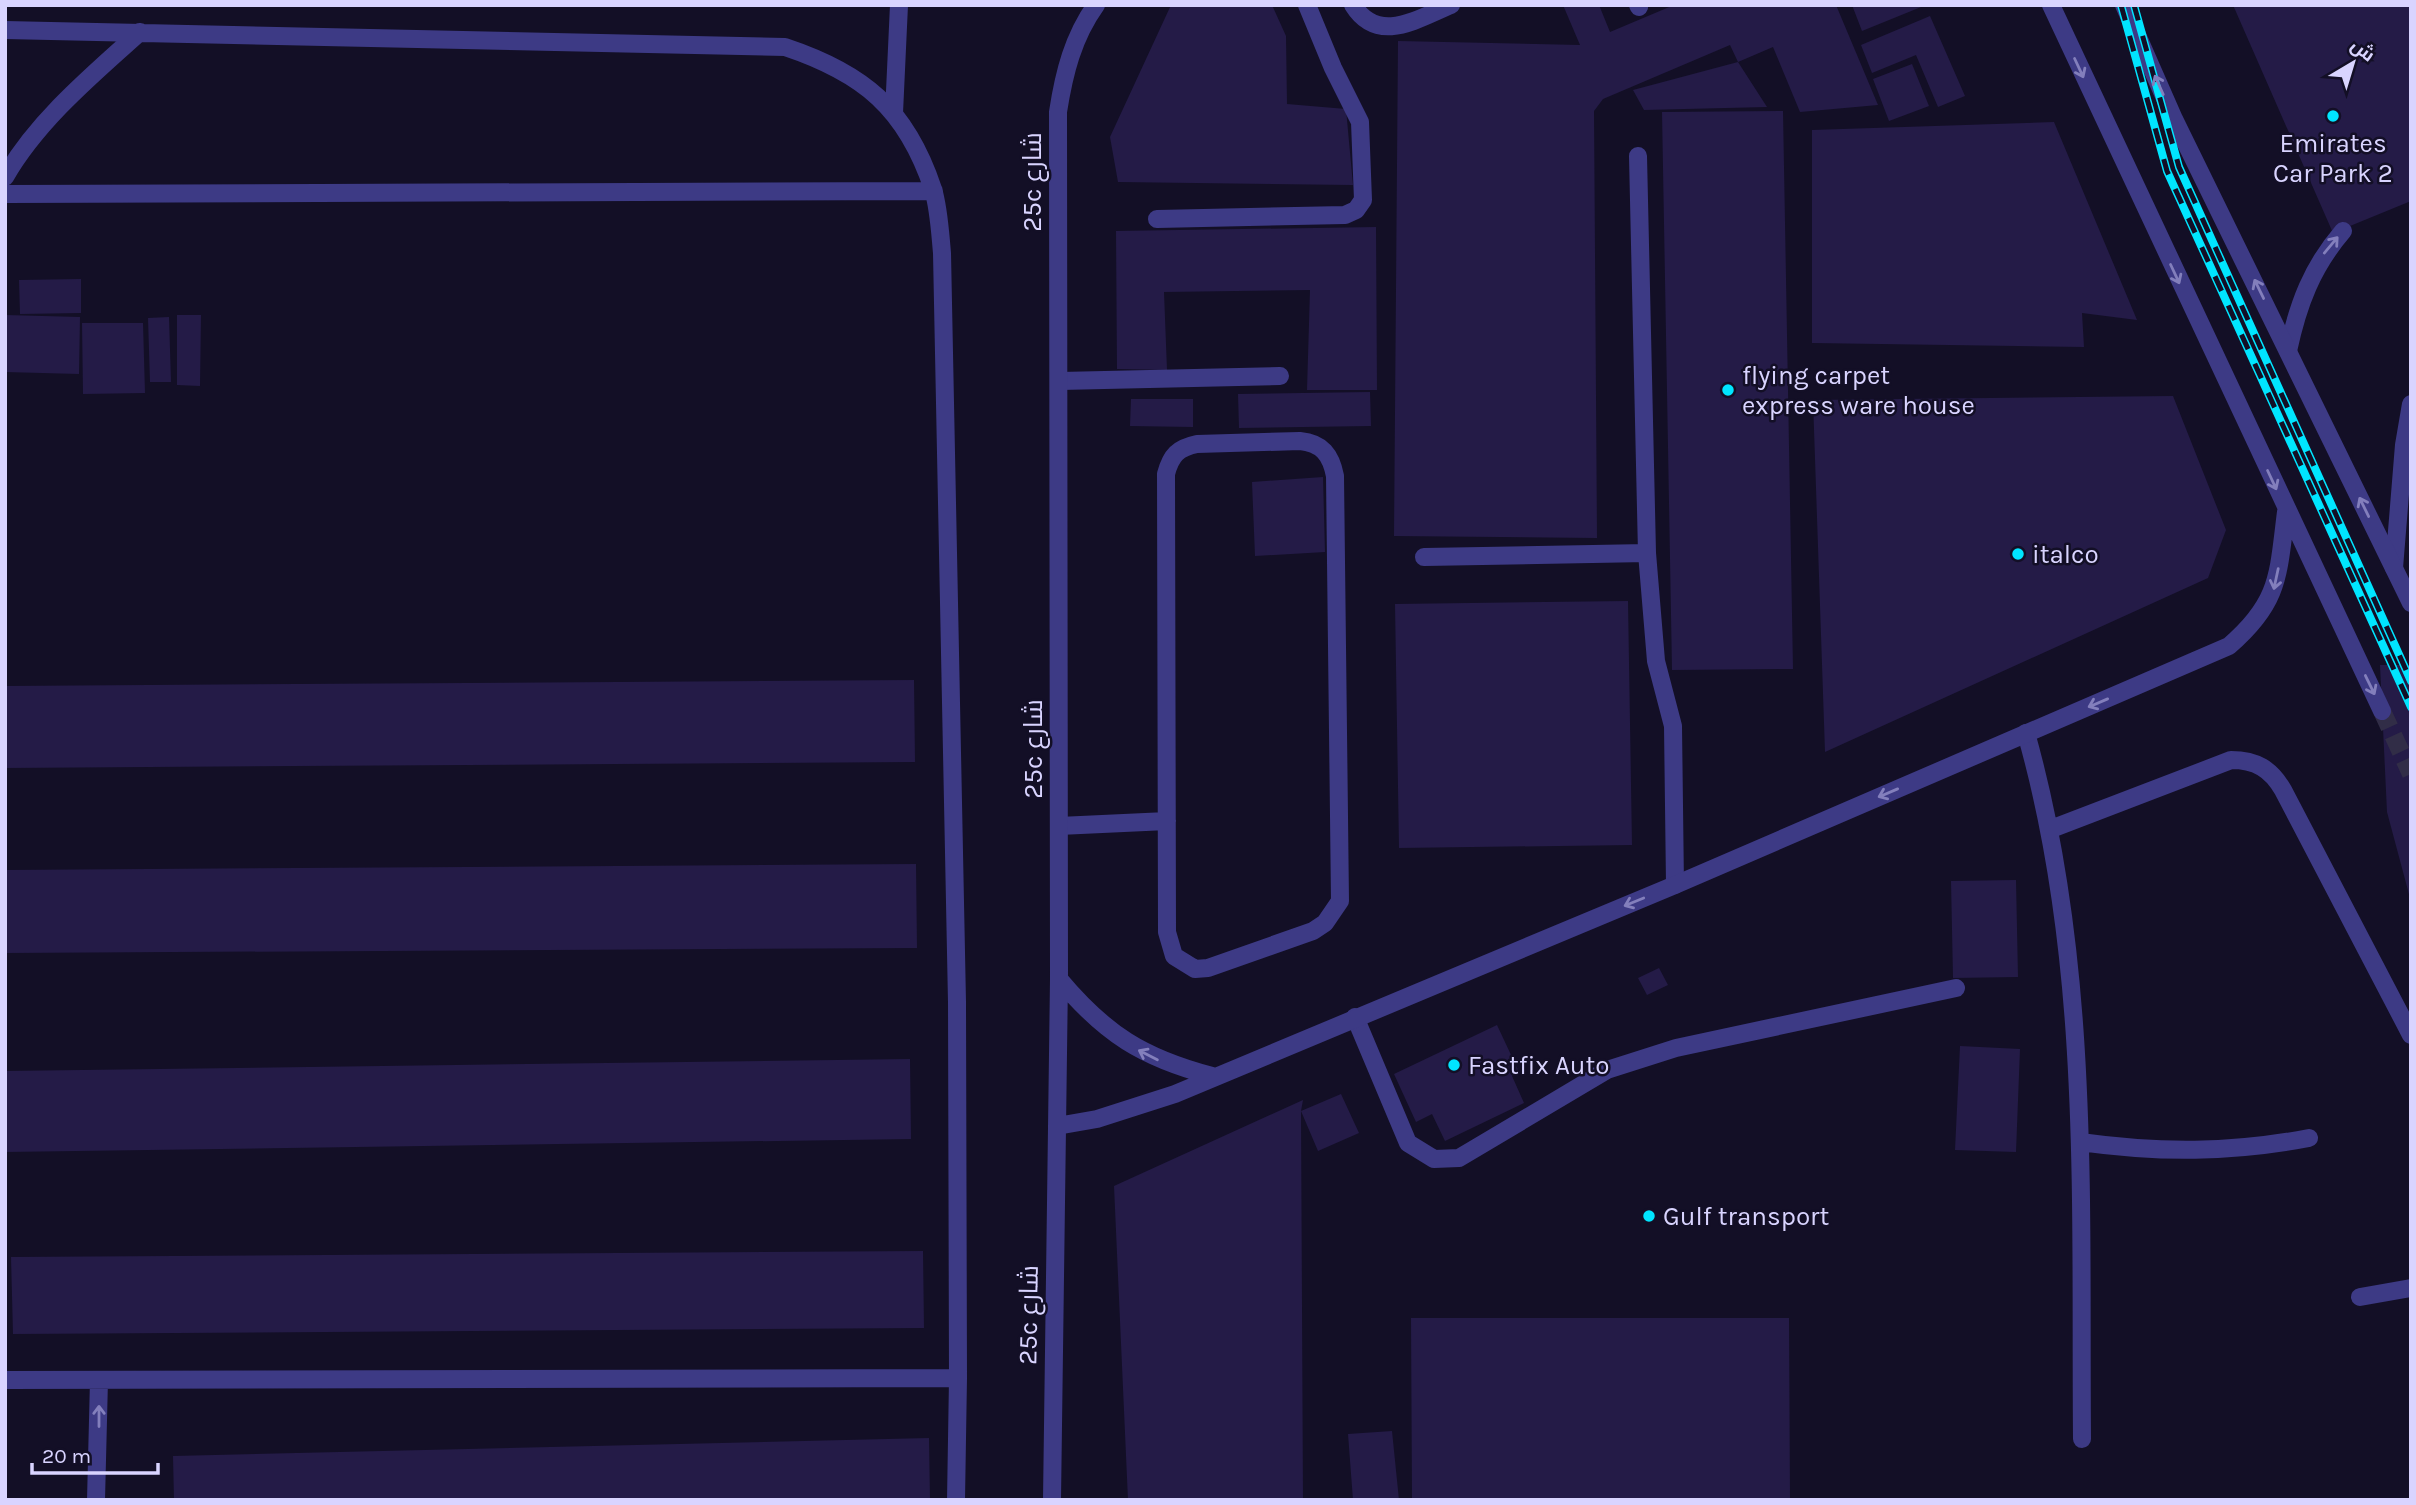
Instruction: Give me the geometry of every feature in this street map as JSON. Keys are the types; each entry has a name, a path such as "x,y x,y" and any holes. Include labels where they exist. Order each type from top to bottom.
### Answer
{"street":[{"path":"894,113 899,5"},
{"name":"25c شارع","path":"1052,1500 1059,979 1058,112 1063,79 1073,47 1096,5"},
{"path":"1157,219 1345,215 1356,210 1363,200 1360,122 1333,68 1307,5"},
{"path":"1353,5 1360,16 1373,26 1390,29 1451,5"},
{"path":"2052,5 2286,512 2382,711"},
{"path":"2123,5 2174,119 2411,603"},
{"path":"5,30 785,47 826,61 873,91 894,113 917,151 934,191 943,253 951,607 958,1378 956,1500"},
{"path":"6,173 42,128 89,78 140,32"},
{"path":"1638,156 1647,554 1656,661 1674,726 1675,885"},
{"path":"5,194 934,191"},
{"path":"2288,351 2307,283 2325,253 2343,231"},
{"path":"1060,381 1280,376"},
{"path":"2394,568 2404,445 2411,404"},
{"path":"1313,442 1332,461 1335,476 1341,887 1334,913 1313,931 1208,968 1195,969 1184,964 1174,956 1168,945 1167,821 1166,474 1170,459 1182,448 1197,444 1313,442"},
{"path":"1057,1126 1137,1108 1675,885 2229,646 2252,626 2273,595 2286,512"},
{"path":"1424,557 1647,554"},
{"path":"2026,733 2051,829 2072,980 2080,1142 2082,1439"},
{"path":"2051,829 2231,760 2256,763 2267,769 2283,790 2411,1035"},
{"path":"1059,826 1167,821"},
{"path":"1059,979 1089,1014 1126,1044 1167,1065 1212,1076"},
{"path":"1355,1017 1408,1143 1434,1158 1459,1158 1607,1070 1676,1048 1956,988"},
{"path":"2080,1142 2170,1152 2217,1152 2309,1138"},
{"path":"2360,1297 2411,1288"},
{"path":"5,1380 958,1378"},
{"path":"96,1500 100,1380"}],"building":[{"path":"1171,5 1272,5 1286,36 1287,104 1346,109 1353,185 1118,182 1110,137"},
{"path":"1563,5 1599,5 1610,32 1674,5 1836,5 1878,105 1800,112 1773,47 1738,62 1730,45 1603,99 1594,111 1597,538 1394,536 1398,41 1580,45"},
{"path":"1852,5 1926,5 1862,31"},
{"name":"Emirates Car Park 2","path":"2233,5 2411,5 2411,201 2333,233"},
{"path":"1930,16 1965,96 1938,107 1916,55 1872,73 1861,45"},
{"path":"1738,62 1767,107 1644,110 1633,90"},
{"path":"1912,64 1929,106 1889,121 1873,79"},
{"name":"flying carpet express ware house","path":"1783,111 1793,669 1672,670 1662,112"},
{"path":"2054,122 2137,320 2082,313 2084,347 1812,343 1812,130"},
{"path":"1376,227 1377,390 1307,390 1310,290 1164,292 1167,370 1117,369 1116,231"},
{"path":"81,279 81,313 20,314 19,280"},
{"path":"5,315 80,317 79,374 5,372"},
{"path":"177,315 201,315 200,386 177,385"},
{"path":"169,317 171,382 150,382 148,318"},
{"path":"82,323 143,323 145,393 83,394"},
{"path":"1370,392 1371,426 1239,428 1238,394"},
{"name":"italco","path":"2173,396 2226,530 2208,578 1825,752 1813,400"},
{"path":"1131,399 1193,399 1193,427 1130,426"},
{"path":"1323,477 1325,552 1255,556 1252,482"},
{"path":"1628,601 1632,845 1399,848 1395,604"},
{"path":"2380,665 2411,665 2410,898 2387,812"},
{"path":"914,680 915,762 5,768 5,686"},
{"path":"916,864 917,948 5,953 5,870"},
{"path":"2016,880 2018,977 1953,978 1951,881"},
{"path":"1659,968 1668,985 1647,995 1638,978"},
{"path":"1497,1025 1519,1072 1512,1076 1524,1103 1445,1141 1432,1114 1416,1122 1394,1074"},
{"path":"1960,1046 2020,1049 2016,1152 1955,1150"},
{"path":"910,1059 911,1139 5,1152 5,1071"},
{"path":"1341,1094 1359,1133 1318,1151 1301,1111"},
{"path":"1303,1100 1303,1500 1128,1500 1114,1186"},
{"path":"923,1251 924,1328 13,1334 11,1257"},
{"path":"1411,1318 1789,1318 1790,1500 1412,1500"},
{"path":"1392,1431 1399,1500 1353,1500 1348,1434"},
{"path":"929,1438 930,1500 174,1500 173,1456"}],"tunnel":[{"path":"2382,711 2411,774"}],"railway":[{"path":"2121,5 2167,171 2411,707"},
{"path":"2134,5 2179,167 2411,681"}],"place":[{"name":"Emirates Car Park 2","path":"2333,116"},
{"name":"flying carpet express ware house","path":"1728,390"},
{"name":"italco","path":"2018,554"},
{"name":"Fastfix Auto","path":"1454,1065"},
{"name":"Gulf transport","path":"1649,1216"}]}
